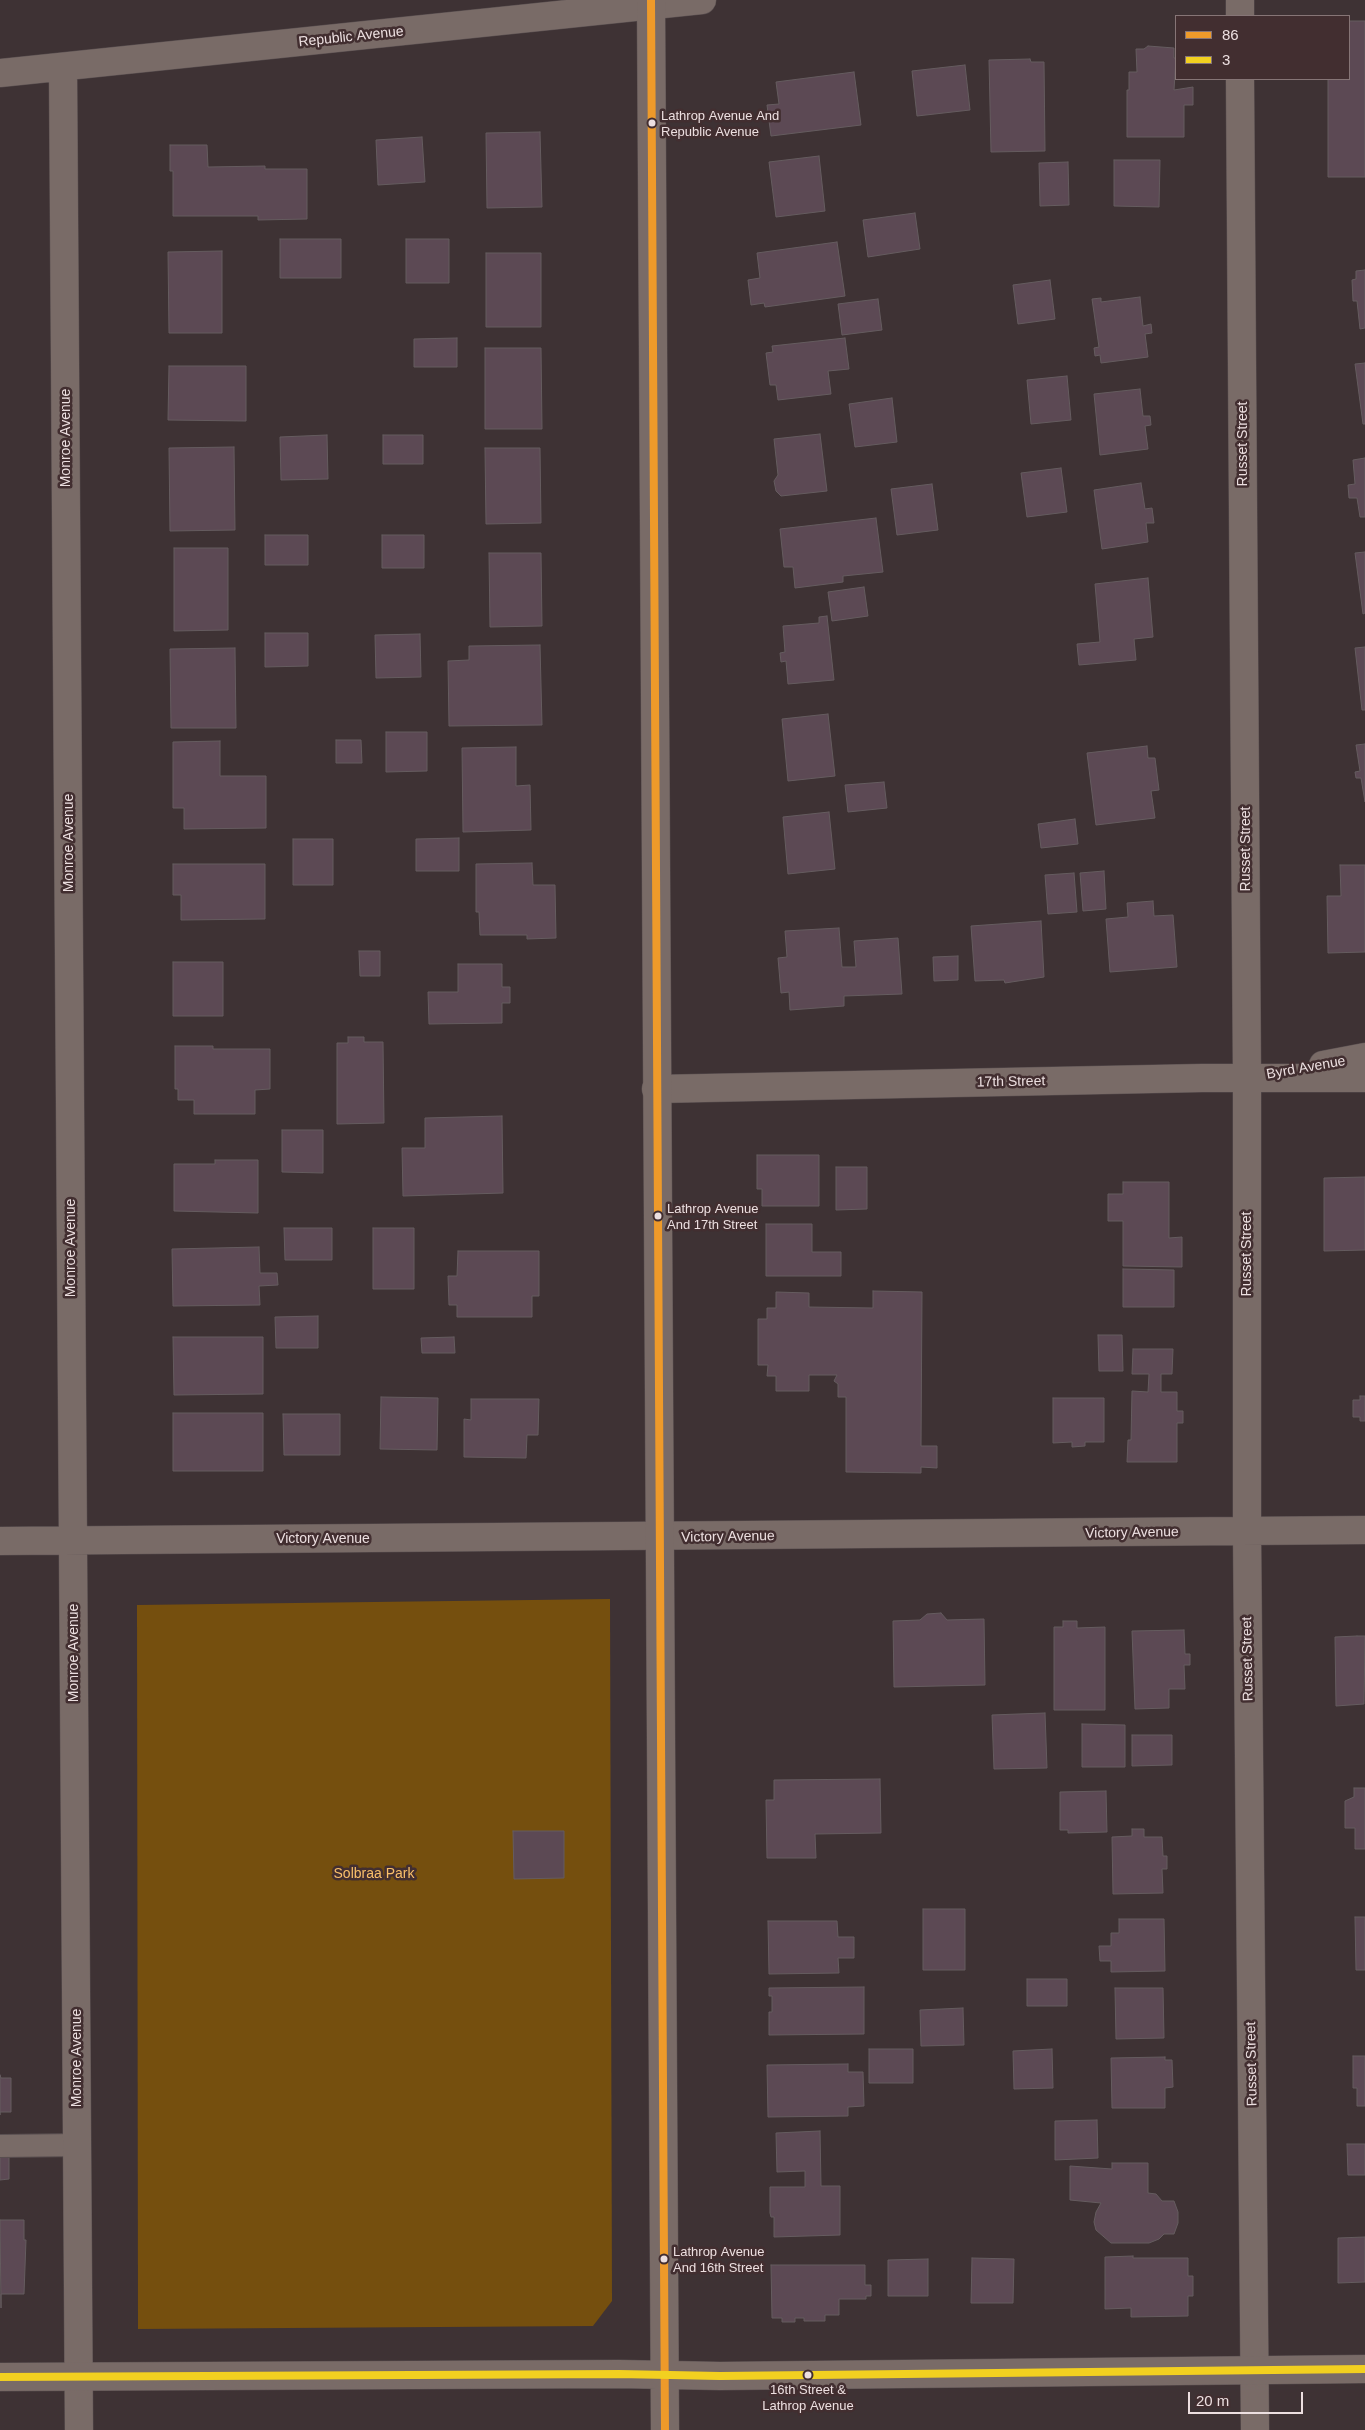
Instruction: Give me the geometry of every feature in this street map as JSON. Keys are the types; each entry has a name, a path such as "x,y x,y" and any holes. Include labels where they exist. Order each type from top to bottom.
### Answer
{"street":[{"name":"Republic Avenue","path":"0,73 651,3 702,0"},
{"path":"1240,0 1240,15"},
{"path":"651,3 665,2430"},
{"name":"Monroe Avenue","path":"63,67 79,2430"},
{"name":"Russet Street","path":"1240,80 1247,1078 1247,1532 1255,2430"},
{"name":"Byrd Avenue","path":"1247,1078 1365,1058"},
{"name":"17th Street","path":"656,1088 1247,1078 1365,1078"},
{"name":"Victory Avenue","path":"0,1541 1365,1530"},
{"path":"0,2377 664,2374 720,2376 1365,2369"}],"lane":[{"path":"0,2146 77,2145"}],"green space":[{"name":"Solbraa Park","path":"610,1599 612,2301 593,2326 138,2329 137,1605"}],"building":[{"path":"1350,21 1365,21 1365,177 1328,177 1328,80 1350,80"},
{"path":"1148,46 1174,48 1174,90 1193,87 1193,105 1184,105 1184,137 1127,137 1129,72 1137,72 1136,49 1144,49"},
{"path":"1030,59 1031,62 1044,62 1045,151 991,152 989,60"},
{"path":"965,65 970,110 917,116 912,71"},
{"path":"854,72 861,125 771,136 767,105 779,104 776,82"},
{"path":"540,132 542,207 487,208 486,133"},
{"path":"422,137 425,182 378,185 376,140"},
{"path":"170,145 207,145 208,167 265,166 265,169 307,169 307,219 258,220 258,216 173,216 173,171 170,171"},
{"path":"819,156 825,211 776,217 769,162"},
{"path":"1114,160 1160,160 1159,207 1114,206"},
{"path":"1068,162 1069,205 1040,206 1039,163"},
{"path":"915,213 920,249 868,257 863,220"},
{"path":"280,239 341,239 341,278 280,278"},
{"path":"406,239 449,239 449,283 406,283"},
{"path":"837,242 845,296 765,307 764,303 751,305 748,280 760,278 757,253"},
{"path":"222,251 222,333 169,333 168,252"},
{"path":"486,253 541,253 541,327 486,327"},
{"path":"1365,270 1365,328 1360,329 1357,301 1353,301 1352,280 1356,279 1356,271"},
{"path":"1050,280 1055,319 1018,324 1013,285"},
{"path":"1140,297 1143,326 1151,324 1152,333 1145,334 1148,357 1101,363 1100,355 1095,356 1094,348 1099,347 1092,299 1101,298 1101,302"},
{"path":"878,299 882,330 842,335 838,304"},
{"path":"457,338 457,367 414,367 414,339"},
{"path":"845,338 849,369 828,371 831,394 778,400 776,385 770,385 766,353 773,352 772,346"},
{"path":"485,348 541,348 542,429 485,429"},
{"path":"1365,363 1365,424 1363,424 1355,364"},
{"path":"169,366 246,366 246,421 168,420"},
{"path":"1067,376 1071,420 1031,424 1027,380"},
{"path":"1140,389 1143,416 1150,416 1151,425 1145,426 1148,449 1100,455 1094,394"},
{"path":"892,398 897,442 855,447 849,404"},
{"path":"820,434 827,491 781,496 776,491 774,481 778,475 774,439"},
{"path":"327,435 328,479 281,480 280,437"},
{"path":"383,435 423,435 423,464 383,464"},
{"path":"234,447 235,530 170,531 169,448"},
{"path":"485,448 540,448 541,523 486,524"},
{"path":"1365,458 1365,517 1360,517 1357,498 1349,498 1348,485 1355,484 1353,460"},
{"path":"1061,468 1067,512 1027,517 1021,473"},
{"path":"1141,483 1145,509 1152,508 1154,523 1146,523 1148,542 1102,549 1094,490"},
{"path":"932,484 938,530 897,535 891,489"},
{"path":"876,518 883,572 843,576 843,582 795,588 793,567 784,567 780,529"},
{"path":"265,535 308,535 308,565 265,565"},
{"path":"382,535 424,535 424,568 382,568"},
{"path":"174,548 228,548 228,630 174,631"},
{"path":"1365,552 1365,613 1363,614 1355,553"},
{"path":"489,553 541,553 542,626 490,627"},
{"path":"1148,578 1153,637 1134,639 1136,660 1079,665 1077,644 1100,642 1095,584"},
{"path":"864,587 868,616 832,621 828,592"},
{"path":"827,616 834,680 788,684 786,661 781,662 780,653 785,652 783,626 819,623 819,617"},
{"path":"265,633 308,633 308,666 265,667"},
{"path":"420,634 421,677 376,678 375,635"},
{"path":"540,645 542,725 449,726 448,661 469,660 469,646"},
{"path":"1365,647 1365,710 1362,710 1355,648"},
{"path":"235,648 236,728 171,728 170,649"},
{"path":"828,714 835,776 788,781 782,719"},
{"path":"386,732 427,732 427,771 386,772"},
{"path":"336,740 361,740 362,763 336,763"},
{"path":"220,741 220,776 266,776 266,828 184,829 184,808 173,808 173,742"},
{"path":"1365,744 1365,802 1361,778 1356,778 1355,772 1360,771 1356,745"},
{"path":"1147,746 1148,758 1155,758 1159,790 1151,791 1155,818 1096,825 1087,753"},
{"path":"516,747 516,786 530,785 531,830 463,832 462,748"},
{"path":"884,782 887,808 848,812 845,785"},
{"path":"829,812 835,869 788,874 783,817"},
{"path":"1075,819 1078,844 1041,848 1038,824"},
{"path":"459,838 459,871 416,871 416,839"},
{"path":"293,839 333,839 333,885 293,885"},
{"path":"532,863 533,885 555,885 556,938 527,939 527,935 480,935 479,912 476,912 476,864"},
{"path":"173,864 265,864 265,919 181,920 181,895 173,895"},
{"path":"1340,865 1365,865 1365,952 1328,953 1327,896 1341,896"},
{"path":"1104,871 1106,909 1083,911 1080,873"},
{"path":"1074,873 1077,912 1048,914 1045,875"},
{"path":"1153,901 1154,916 1173,915 1177,967 1110,972 1106,919 1128,917 1127,903"},
{"path":"1041,921 1044,977 1005,983 1004,980 975,981 971,926"},
{"path":"839,928 842,967 856,967 854,941 898,938 902,994 844,996 844,1006 790,1010 789,992 781,993 778,958 787,957 785,931"},
{"path":"359,951 380,951 380,976 360,976"},
{"path":"958,956 958,980 934,981 933,957"},
{"path":"173,962 223,962 223,1016 173,1016"},
{"path":"458,964 502,964 502,987 510,987 510,1003 502,1003 502,1023 429,1024 428,992 458,992"},
{"path":"348,1037 364,1037 364,1042 383,1042 384,1123 337,1124 337,1043 348,1043"},
{"path":"175,1046 213,1046 213,1049 270,1049 270,1089 255,1090 255,1114 194,1114 194,1100 178,1100 178,1089 175,1089"},
{"path":"502,1116 503,1193 403,1196 402,1148 425,1148 425,1118"},
{"path":"282,1130 323,1130 323,1173 282,1172"},
{"path":"757,1155 819,1155 819,1206 762,1206 762,1189 757,1189"},
{"path":"215,1160 258,1160 258,1213 174,1211 174,1164 215,1164"},
{"path":"836,1167 867,1167 867,1209 836,1210"},
{"path":"1365,1177 1365,1250 1324,1251 1324,1178"},
{"path":"1123,1182 1169,1182 1169,1238 1182,1237 1182,1267 1123,1266 1123,1221 1108,1221 1108,1194 1123,1194"},
{"path":"766,1224 812,1224 812,1252 841,1252 841,1276 766,1276"},
{"path":"284,1228 332,1228 332,1260 285,1260"},
{"path":"373,1228 414,1228 414,1289 373,1289"},
{"path":"259,1247 260,1273 277,1273 278,1285 259,1286 260,1305 173,1306 172,1249"},
{"path":"458,1251 539,1251 539,1296 532,1296 532,1317 457,1317 457,1305 449,1305 448,1276 457,1276"},
{"path":"1123,1269 1174,1270 1174,1307 1123,1307"},
{"path":"873,1291 922,1292 921,1446 937,1446 937,1468 921,1467 921,1473 846,1472 846,1397 838,1397 838,1384 834,1381 837,1375 809,1375 809,1391 776,1391 776,1376 767,1376 768,1365 758,1365 758,1319 767,1319 767,1308 776,1308 776,1292 809,1293 809,1307 873,1308"},
{"path":"318,1316 318,1348 276,1348 275,1317"},
{"path":"1098,1335 1122,1335 1123,1371 1099,1371"},
{"path":"173,1337 263,1337 263,1394 174,1395"},
{"path":"454,1337 455,1353 422,1353 421,1338"},
{"path":"1133,1349 1173,1349 1172,1374 1161,1374 1161,1392 1177,1392 1177,1411 1183,1411 1183,1423 1177,1423 1177,1462 1127,1462 1128,1440 1131,1440 1132,1391 1148,1392 1149,1374 1132,1374"},
{"path":"1360,1396 1365,1396 1365,1421 1360,1421 1360,1417 1353,1417 1353,1400 1360,1400"},
{"path":"381,1397 438,1398 437,1450 380,1449"},
{"path":"1053,1398 1104,1398 1104,1442 1085,1442 1085,1446 1072,1447 1072,1442 1053,1443"},
{"path":"471,1399 539,1399 538,1435 527,1435 526,1458 464,1457 464,1419 471,1420"},
{"path":"173,1413 263,1413 263,1471 173,1471"},
{"path":"283,1414 340,1414 340,1455 284,1455"},
{"path":"941,1613 947,1620 984,1619 985,1685 894,1687 893,1621 920,1620 927,1614"},
{"path":"1063,1621 1077,1621 1077,1628 1105,1627 1105,1710 1054,1710 1054,1627 1063,1627"},
{"path":"1184,1630 1185,1654 1190,1654 1190,1665 1184,1665 1185,1689 1169,1689 1169,1708 1135,1709 1132,1631"},
{"path":"1365,1636 1364,1704 1336,1706 1335,1637"},
{"path":"1045,1713 1047,1768 994,1769 992,1715"},
{"path":"1082,1724 1125,1725 1125,1767 1082,1767"},
{"path":"1132,1735 1172,1735 1172,1765 1132,1766"},
{"path":"880,1779 881,1833 815,1834 816,1858 767,1858 766,1800 774,1800 774,1780"},
{"path":"1354,1788 1365,1788 1365,1849 1355,1849 1355,1828 1345,1828 1345,1801 1354,1797"},
{"path":"1106,1791 1107,1832 1068,1833 1068,1830 1060,1830 1060,1792"},
{"path":"1132,1829 1144,1829 1144,1837 1162,1837 1163,1856 1167,1856 1167,1869 1162,1869 1163,1893 1113,1894 1112,1837 1132,1836"},
{"path":"513,1831 564,1831 564,1878 514,1879"},
{"path":"923,1909 965,1909 965,1970 923,1970"},
{"path":"1355,1917 1365,1917 1365,1970 1356,1970"},
{"path":"1119,1919 1164,1919 1165,1971 1111,1972 1111,1961 1100,1961 1099,1946 1111,1946 1111,1933 1119,1933"},
{"path":"768,1921 837,1921 838,1937 854,1937 854,1958 838,1958 839,1973 769,1974"},
{"path":"1027,1979 1067,1979 1067,2006 1027,2006"},
{"path":"864,1987 864,2034 769,2035 769,2012 772,2012 772,1996 769,1996 769,1988"},
{"path":"1115,1988 1163,1988 1164,2038 1116,2039"},
{"path":"963,2008 964,2045 921,2046 920,2010"},
{"path":"869,2049 913,2049 913,2083 869,2083"},
{"path":"1052,2049 1053,2088 1014,2089 1013,2051"},
{"path":"1353,2056 1365,2056 1365,2106 1357,2106 1357,2088 1353,2088"},
{"path":"1165,2057 1165,2060 1172,2060 1173,2087 1165,2088 1165,2108 1112,2108 1111,2058"},
{"path":"848,2064 848,2072 863,2072 864,2106 848,2107 848,2116 768,2117 767,2065"},
{"path":"0,2075 1,2078 11,2078 11,2112 0,2112"},
{"path":"1097,2120 1098,2158 1055,2160 1055,2121"},
{"path":"820,2131 821,2186 840,2186 840,2235 774,2237 774,2217 771,2217 770,2213 770,2187 805,2187 805,2171 777,2172 776,2133"},
{"path":"1347,2144 1365,2144 1365,2175 1348,2175"},
{"path":"0,2149 9,2149 9,2179 0,2180"},
{"path":"1112,2163 1148,2163 1148,2193 1156,2194 1162,2201 1174,2201 1178,2212 1178,2223 1174,2234 1164,2234 1159,2239 1149,2243 1111,2243 1096,2230 1094,2222 1096,2212 1101,2203 1070,2200 1070,2166 1112,2169"},
{"path":"0,2220 24,2220 24,2240 26,2240 24,2294 1,2294 1,2308"},
{"path":"1365,2237 1365,2282 1338,2283 1338,2238"},
{"path":"1133,2256 1133,2258 1188,2258 1188,2276 1193,2276 1193,2296 1188,2296 1188,2316 1131,2317 1131,2308 1105,2309 1105,2257"},
{"path":"972,2258 1014,2259 1013,2303 971,2303"},
{"path":"928,2259 928,2296 888,2296 888,2260"},
{"path":"771,2265 865,2265 865,2285 871,2285 871,2296 866,2296 866,2299 839,2299 839,2315 825,2315 825,2321 804,2321 804,2318 795,2318 795,2322 782,2322 782,2318 772,2318"}],"transit line":[{"name":"86","path":"651,0 665,2430"},
{"name":"3","path":"0,2377 619,2374 720,2376 1365,2369"}],"place":[{"name":"Lathrop Avenue And Republic Avenue","path":"652,123"},
{"name":"Lathrop Avenue And 17th Street","path":"658,1216"},
{"name":"Lathrop Avenue And 16th Street","path":"664,2259"},
{"name":"16th Street & Lathrop Avenue","path":"808,2375"}]}
